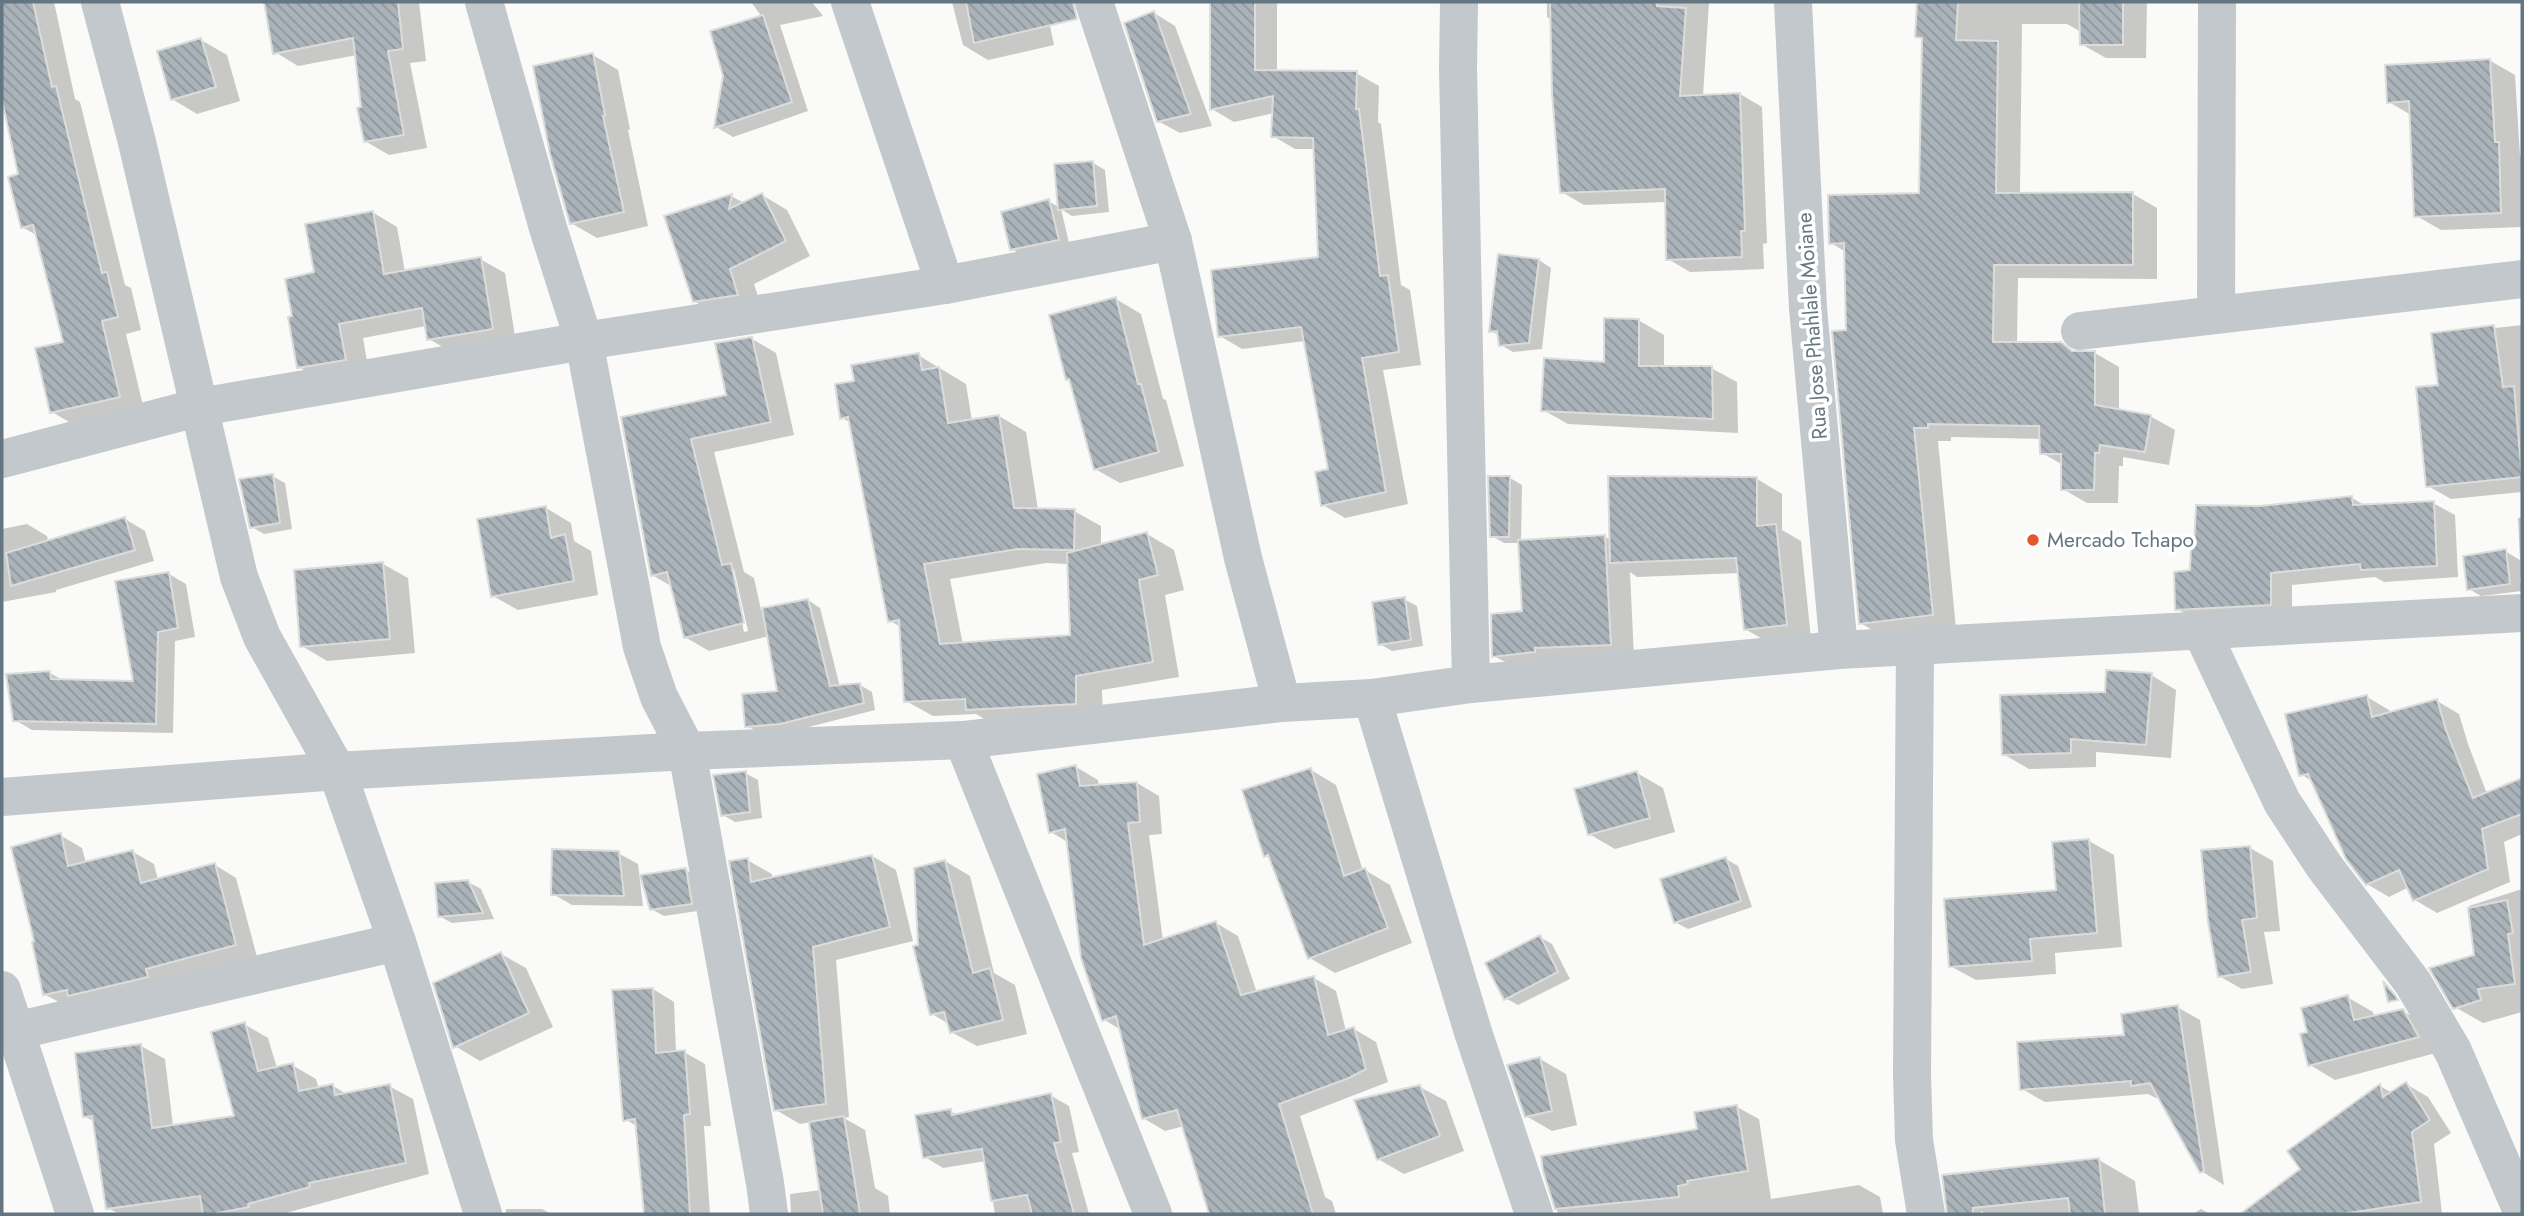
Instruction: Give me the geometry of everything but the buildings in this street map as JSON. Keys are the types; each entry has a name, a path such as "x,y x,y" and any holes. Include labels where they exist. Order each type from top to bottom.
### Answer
{"street":[{"path":"100,2 136,138 239,577 262,637 337,771 397,942 483,1214"},
{"path":"484,2 548,228 584,341 642,647 659,697 687,751 769,1214"},
{"path":"849,2 945,285"},
{"path":"1094,2 1173,240 1243,558 1282,704"},
{"path":"1459,2 1458,68 1471,684"},
{"name":"Rua Jose Phahlale Moiane","path":"1793,2 1808,308 1839,650"},
{"path":"2216,315 2217,2"},
{"path":"2,459 200,407 584,341 945,285 1173,240"},
{"path":"2080,331 2522,279"},
{"path":"2,797 337,771 687,751 963,740 1282,704 1372,698 1471,684 1839,650 2522,613"},
{"path":"2202,630 2282,802 2323,866 2413,984 2453,1051 2522,1211"},
{"path":"1915,645 1913,1140 1926,1214"},
{"path":"1372,698 1473,1032 1534,1214"},
{"path":"963,740 1153,1214"},
{"path":"8,1032 397,942"},
{"path":"2,990 8,1032 75,1214"}],"place":[{"name":"Mercado Tchapo","path":"2033,540"}]}
